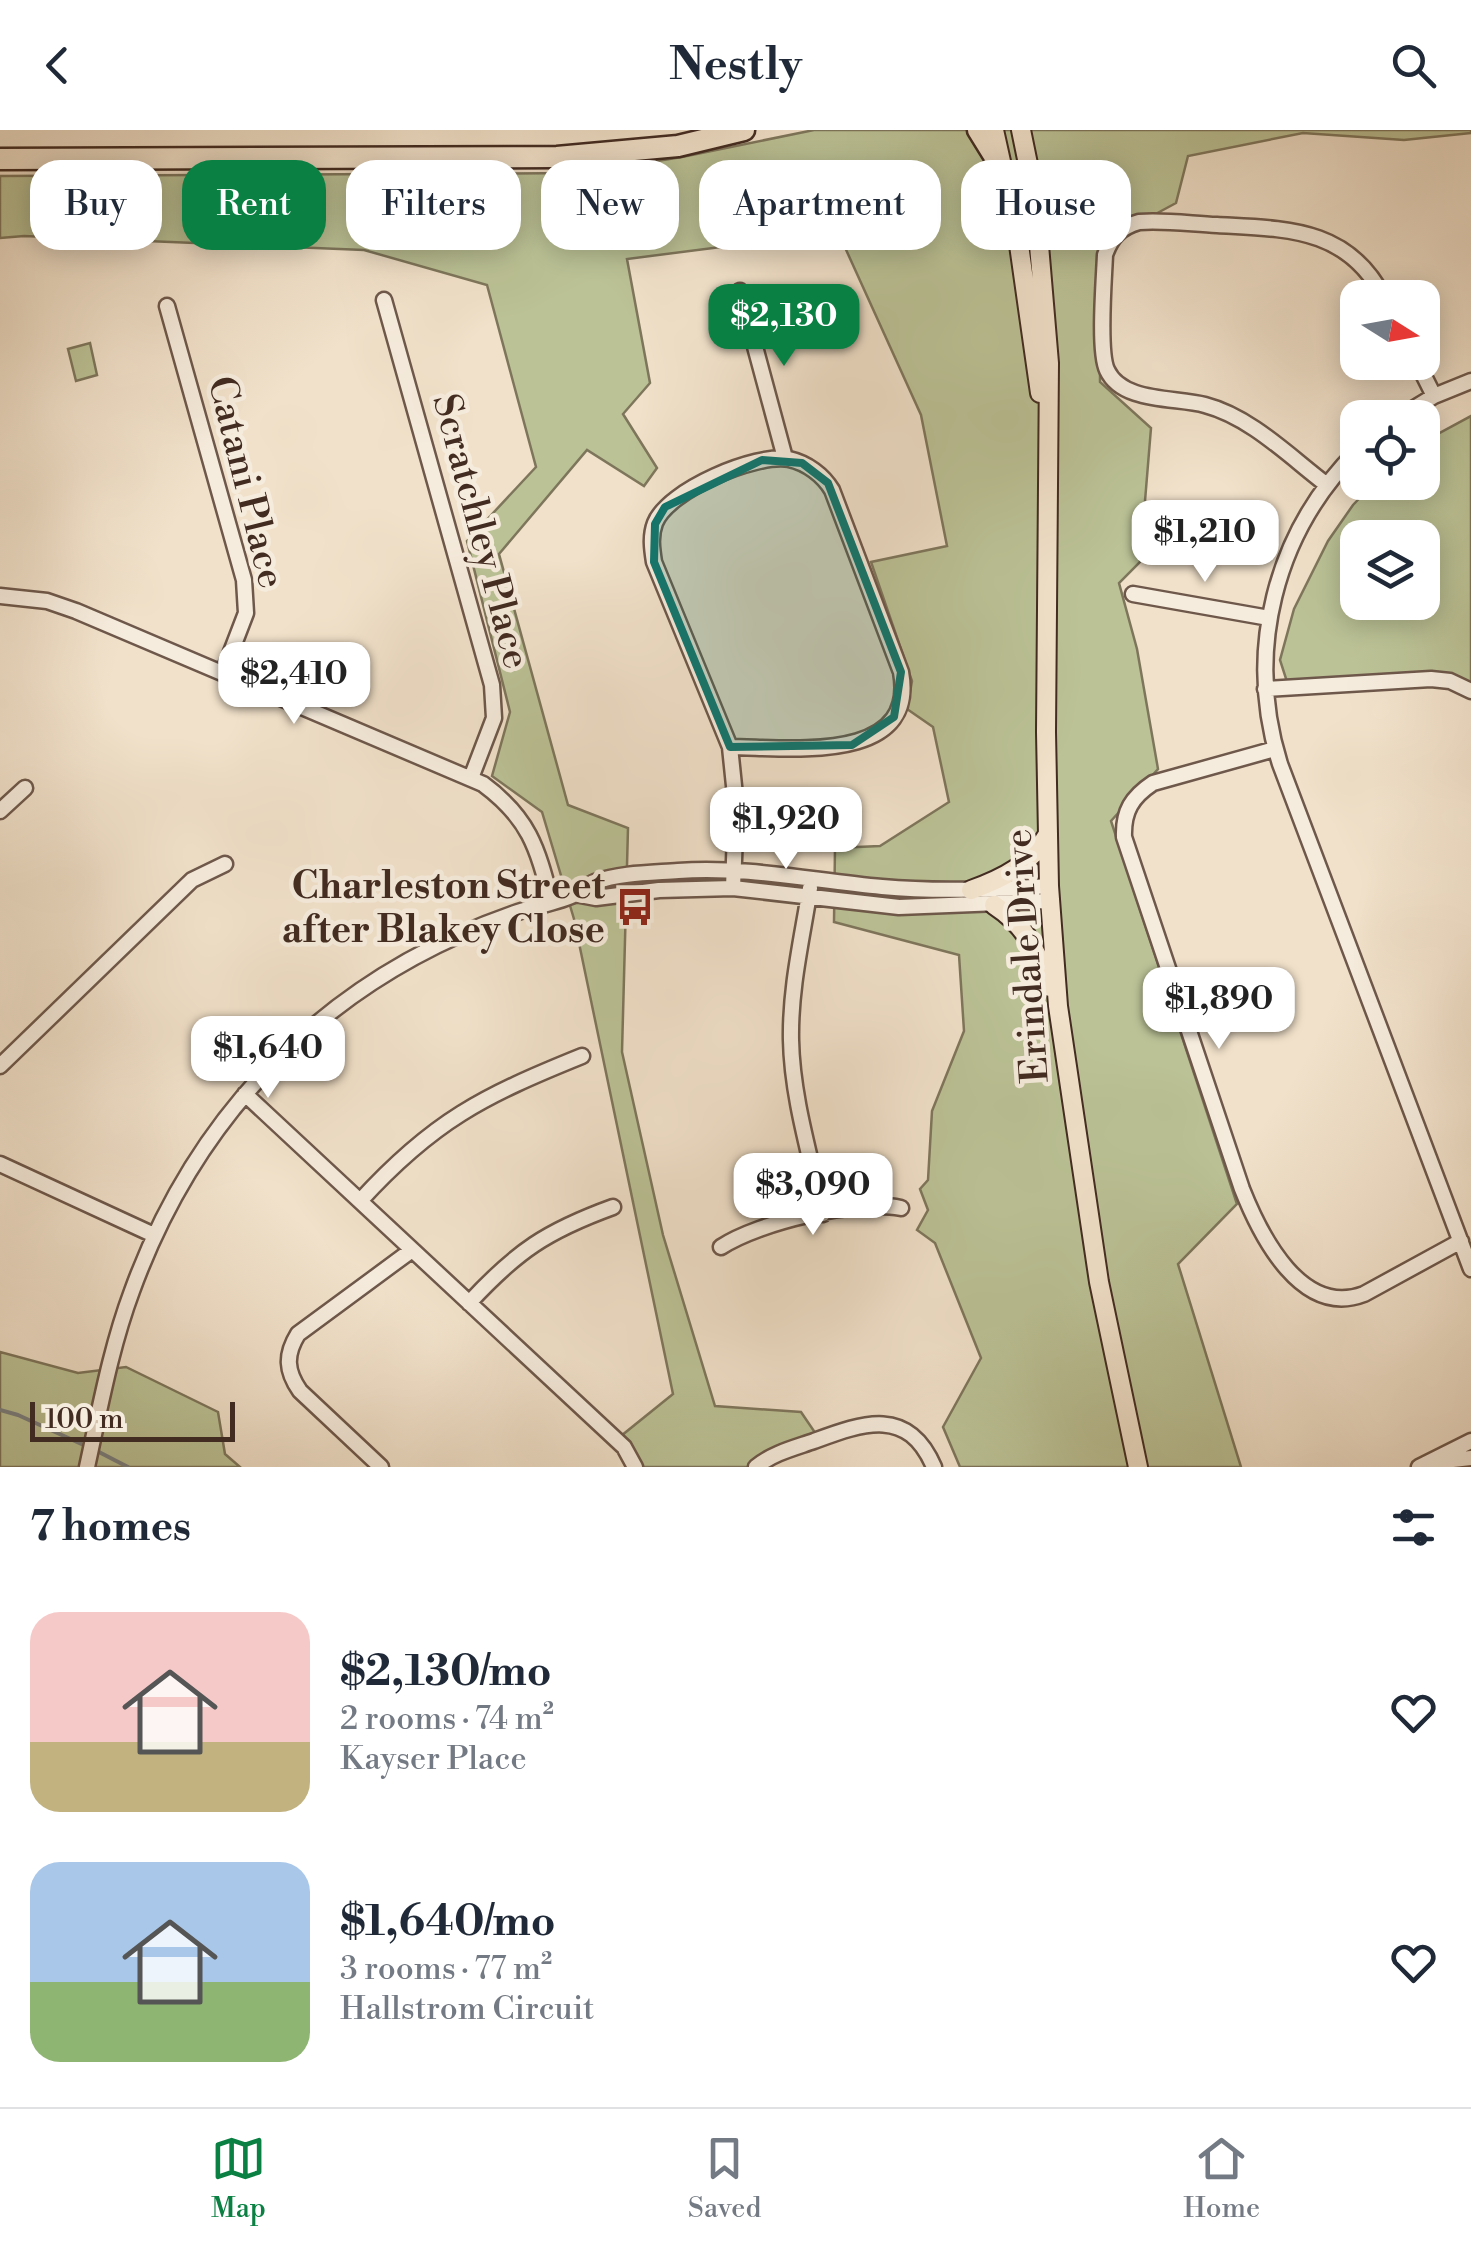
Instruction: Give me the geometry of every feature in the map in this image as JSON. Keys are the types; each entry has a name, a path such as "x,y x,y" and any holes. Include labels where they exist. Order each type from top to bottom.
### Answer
{"highway":[{"path":"0,159 556,158 678,146 744,130"},
{"path":"978,130 997,160"}],"main road":[{"name":"Erindale Drive","path":"994,130 1001,160"},
{"name":"Erindale Drive","path":"1021,130 1034,198 1049,364 1048,834 1058,1006 1099,1282 1138,1467"},
{"name":"Erindale Drive","path":"1019,250 1047,434"},
{"path":"971,890 1025,864 1048,834"},
{"path":"994,905 1018,922 1029,936 1058,1006"}],"street":[{"path":"1327,485 1229,414 1206,405 1132,392 1114,381 1104,359 1105,255 1118,232 1140,222 1292,230 1319,237 1342,249 1362,265 1372,280"},
{"path":"740,292 785,458"},
{"name":"Scratchley Place","path":"384,300 492,685 494,718 471,778"},
{"name":"Catani Place","path":"168,306 244,580 246,613 224,673"},
{"path":"1426,380 1434,396"},
{"path":"1427,400 1471,381"},
{"path":"730,747 852,745 888,725 902,700 902,672 832,490 817,472 785,458 762,460 680,494 665,507 651,542 654,562 730,747 736,805 734,888"},
{"path":"1340,470 1289,548 1269,618 1265,689 1275,749 1471,1269"},
{"path":"1133,594 1269,618"},
{"path":"0,596 47,602 76,611 471,778 503,799 526,826 552,900"},
{"path":"1265,689 1431,679 1450,682 1471,692"},
{"path":"1275,749 1153,783 1129,806 1124,821 1124,837 1242,1189 1270,1244 1301,1282 1324,1297 1338,1300 1364,1294 1460,1242"},
{"path":"0,811 24,788"},
{"path":"0,1066 192,880 225,864"},
{"path":"86,1467 130,1294 182,1180 244,1094 306,1030 378,976 483,924 575,894 597,881 631,875 734,870 882,887 1049,894"},
{"path":"812,878 792,997 790,1044 823,1214"},
{"path":"575,894 596,898 658,890 734,888 900,908 994,905 1049,894"},
{"path":"360,1201 414,1145 449,1119 508,1086 582,1056"},
{"path":"244,1094 624,1447 635,1467"},
{"path":"2,1170 154,1236"},
{"path":"722,1247 757,1228 861,1206 901,1208"},
{"path":"469,1302 530,1246 562,1226 612,1207"},
{"path":"381,1467 300,1392 287,1362 298,1334 412,1250"},
{"path":"756,1467 774,1455 870,1423 904,1430 924,1446 934,1467"},
{"path":"1419,1467 1471,1441"},
{"path":"1434,1462 1471,1458"}],"highlighted area":[{"path":"762,460 802,463 828,483 901,672 894,717 852,745 730,747 654,562 655,524 665,507"}],"green space":[{"path":"814,130 1471,130 1404,140 1303,133 1188,156 1176,203 1131,227 1131,160 961,160 961,250 1100,250 1100,382 1151,428 1140,562 1119,583 1137,649 1158,769 1111,821 1237,1204 1178,1264 1241,1467 960,1467 943,1427 981,1358 935,1243 917,1230 928,1210 920,1189 928,1180 932,1111 964,1031 959,955 834,922 835,848 880,846 949,802 933,727 907,709 912,681 871,562 947,546 921,415 846,250 941,250 941,160 699,160 699,250 627,259 650,383 623,414 657,468 644,486 587,450 499,554 568,805 628,828 622,1052 663,1235 715,1406 801,1412 816,1434 762,1467 633,1467 621,1436 673,1394 574,919 542,812 492,776 510,712 467,541 536,467 487,285 364,250 521,250 521,173 541,173 541,250 679,250 679,160 663,160"},
{"path":"326,174 346,174 346,249 326,248"},
{"path":"162,175 182,175 182,243 162,242"},
{"path":"0,176 30,176 30,236 0,238"},
{"path":"90,343 97,375 76,381 68,349"},
{"path":"1471,416 1471,691 1458,684 1289,688 1280,660 1294,609 1340,524 1340,620 1440,620 1440,520 1343,520 1358,500 1440,500 1440,433"},
{"path":"0,1352 78,1373 126,1367 218,1412 225,1454 240,1467 0,1467"}],"waterway":[{"path":"0,1410 88,1447"},
{"path":"97,1451 128,1467"}],"place":[{"name":"Charleston Street after Blakey Close","path":"635,907"}]}
